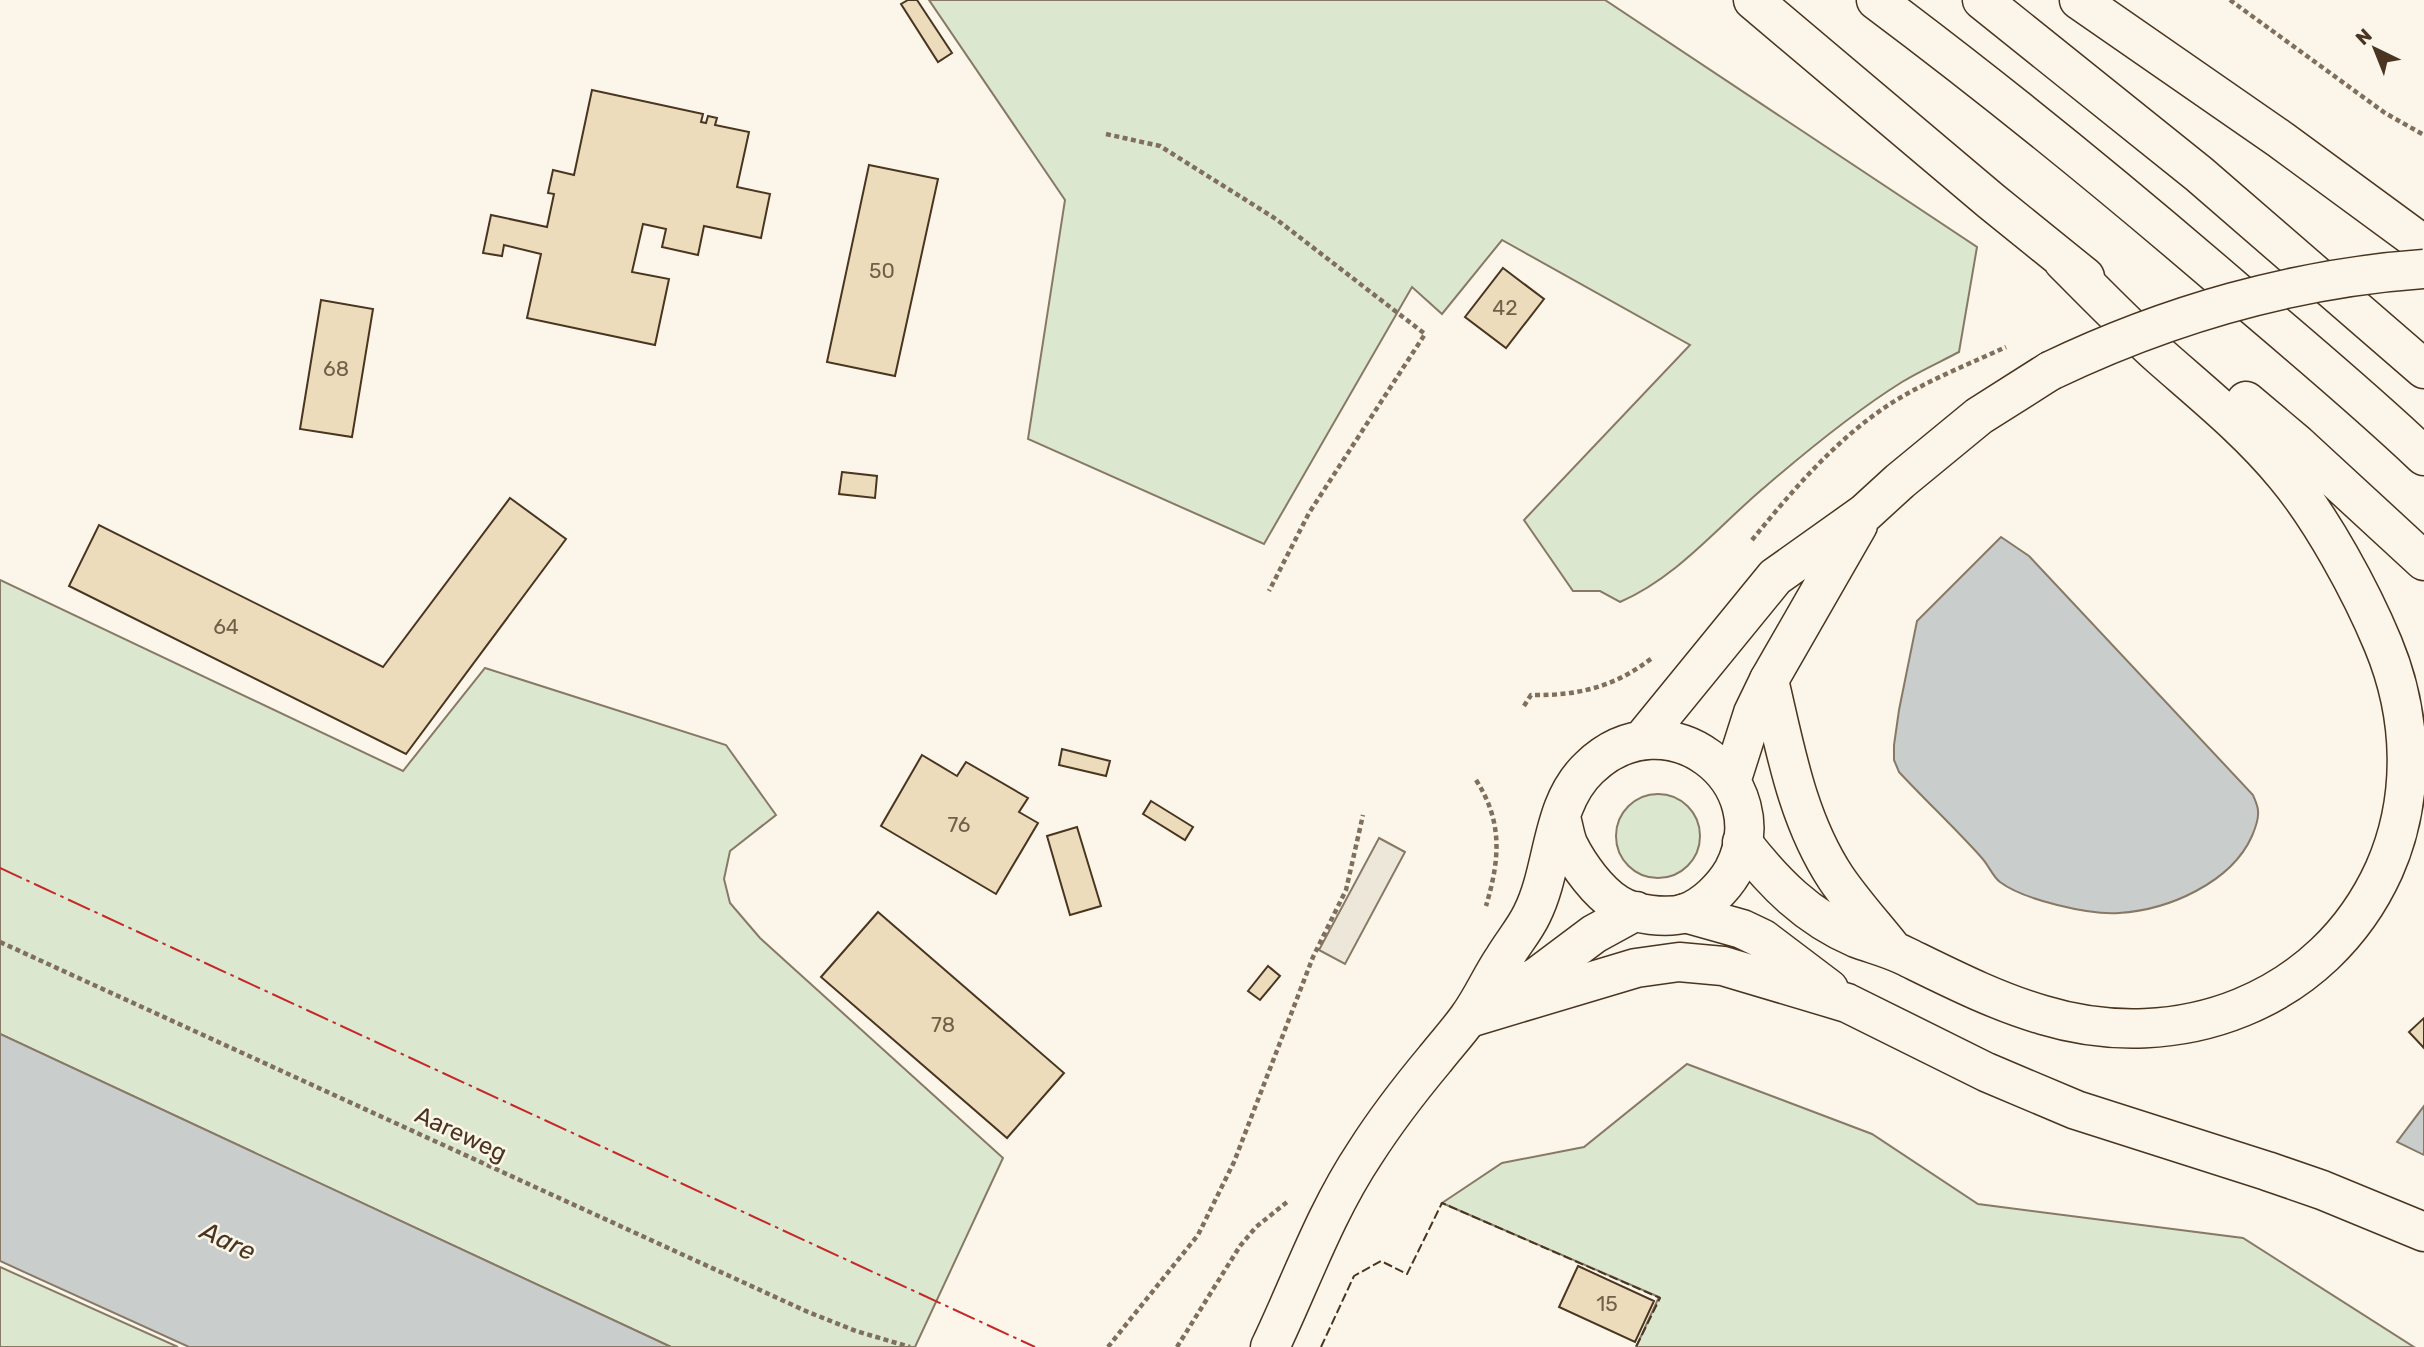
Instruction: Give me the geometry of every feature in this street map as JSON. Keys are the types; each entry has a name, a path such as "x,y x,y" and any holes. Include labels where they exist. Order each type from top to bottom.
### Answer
{"main road":[{"path":"1742,842 1773,881 1800,906 1856,937 1893,950 1972,988 2045,1016 2085,1025 2122,1029 2159,1028 2197,1023 2236,1011 2271,995 2304,972 2332,947 2357,917 2377,884 2392,851 2402,814 2407,775 2406,731 2397,684 2378,634 2330,541 2288,478 2255,440 2158,354 2063,261 1752,0"},
{"path":"1876,0 1981,80 2157,222 2424,456"},
{"path":"1982,0 2199,174 2424,369"},
{"path":"2079,0 2281,140 2424,245"},
{"path":"2063,261 2175,341 2297,444 2424,561"},
{"path":"1642,740 1775,577 1865,513 1979,416 2050,370 2115,340 2236,301 2338,280 2424,269"},
{"path":"1731,782 1753,713 1769,680 1865,513"},
{"path":"1769,680 1793,780 1814,838 1836,877 1893,950"},
{"path":"1270,1347 1333,1208 1355,1168 1401,1101 1469,1018 1532,915 1544,883 1566,802 1576,782 1603,755 1642,740 1670,740 1691,746 1713,761 1731,782 1743,819 1742,842 1735,866 1726,883 1707,900 1685,913"},
{"path":"1561,818 1569,845 1596,884 1619,905 1663,915 1685,913 1742,929 1763,939 1847,1003"},
{"path":"1469,1018 1538,976 1594,934 1636,911"},
{"path":"1469,1018 1636,968 1679,962 1723,966 1847,1003 1986,1072 2076,1110 2278,1175 2424,1232"}],"path":[{"path":"2230,0 2385,113 2424,135"},
{"path":"1106,134 1160,146 1276,219 1425,334 1310,513 1269,591"},
{"path":"1476,780 1487,796 1495,818 1498,849 1492,887 1484,913"},
{"path":"1108,1347 1198,1235 1234,1162 1313,957 1346,890 1363,815"},
{"name":"Aareweg","path":"0,942 808,1312 856,1331 911,1347"},
{"path":"1177,1347 1240,1246 1256,1227 1287,1203 1293,1193"}],"green space":[{"path":"929,0 1605,0 1977,247 1959,352 1902,382 1849,418 1748,501 1661,579 1620,602 1600,591 1573,591 1524,520 1690,345 1502,240 1442,314 1412,287 1264,544 1028,439 1065,200"},
{"path":"0,580 403,771 485,668 726,745 776,815 730,851 724,879 730,903 760,938 1003,1158 915,1347 671,1347 0,1034"},
{"path":"1650,794 1666,794 1682,801 1693,812 1700,828 1697,852 1688,866 1666,878 1650,878 1634,871 1623,860 1616,844 1616,828 1623,812 1634,801"},
{"path":"1687,1064 1872,1134 1978,1204 2243,1238 2414,1347 1636,1347 1659,1297 1442,1203 1502,1163 1584,1147"},
{"path":"0,1267 178,1347 0,1347"}],"shaded area":[{"path":"1379,838 1405,852 1345,964 1319,950"}],"water":[{"path":"2001,537 2029,556 2253,795 2258,809 2257,821 2242,853 2214,880 2196,891 2158,906 2119,913 2074,909 2024,895 1997,880 1981,857 1899,772 1894,760 1894,745 1917,621"},
{"name":"Aare","path":"0,1034 671,1347 189,1347 0,1261"},
{"path":"2424,1106 2424,1155 2397,1142"}],"building":[{"path":"908,0 917,0 952,53 938,62 901,4"},
{"path":"592,90 703,114 701,122 706,123 708,116 717,118 715,125 749,132 737,187 770,194 761,238 704,226 698,255 662,247 666,229 643,224 632,272 669,279 655,345 527,318 541,254 504,245 502,256 483,253 491,215 547,227 554,194 548,193 553,170 574,175"},
{"path":"869,165 938,179 895,376 827,362"},
{"path":"1503,268 1544,299 1506,348 1465,317"},
{"path":"321,300 373,309 352,437 300,429"},
{"path":"842,472 877,476 875,498 839,494"},
{"path":"510,498 566,539 406,754 69,586 99,525 383,667"},
{"path":"1062,749 1110,761 1106,776 1059,765"},
{"path":"922,755 957,776 966,762 1028,798 1019,812 1038,823 996,894 881,826"},
{"path":"1151,801 1193,827 1185,840 1143,814"},
{"path":"1077,827 1101,906 1070,915 1047,836"},
{"path":"878,912 1064,1073 1007,1138 821,977"},
{"path":"1268,966 1280,976 1260,1000 1248,991"},
{"path":"2424,1018 2424,1048 2409,1032"},
{"path":"1578,1266 1654,1301 1635,1342 1559,1307"}],"fence":[{"path":"1321,1347 1354,1276 1381,1261 1407,1274 1442,1203 1660,1298 1636,1347"}],"power":[{"path":"0,868 1035,1347"}]}
